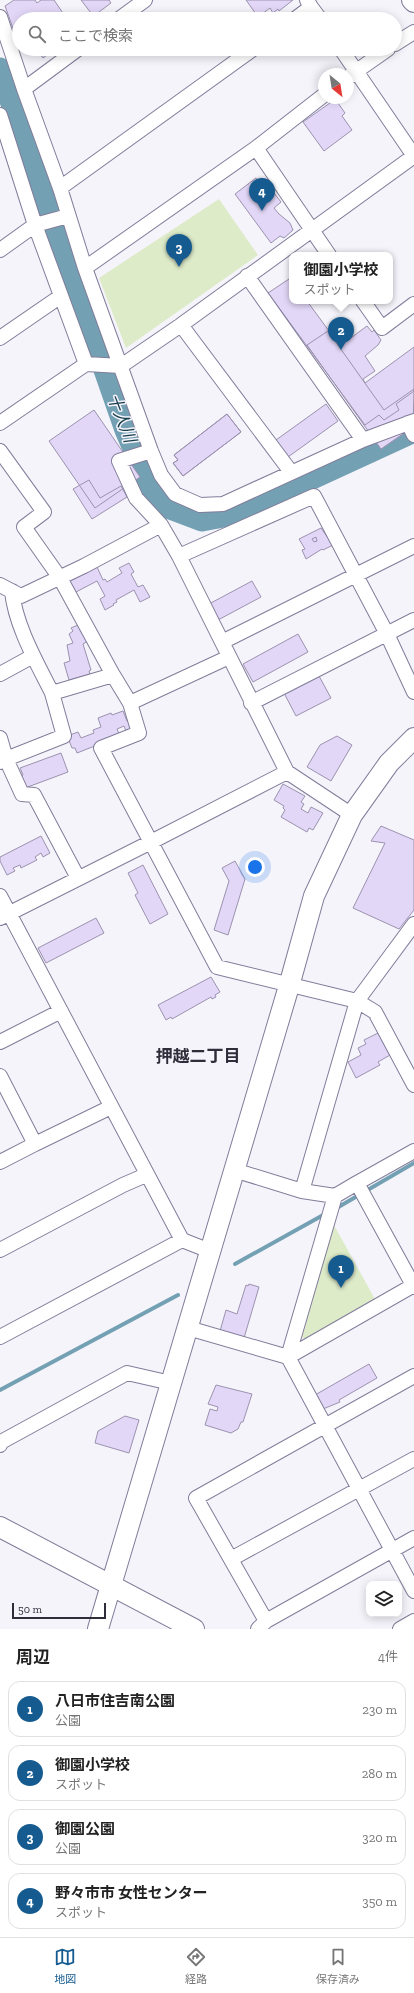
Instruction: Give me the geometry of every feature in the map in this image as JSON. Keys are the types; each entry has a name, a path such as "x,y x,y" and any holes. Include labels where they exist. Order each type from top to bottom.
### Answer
{"street":[{"path":"129,12 145,0"},
{"path":"301,12 309,3 315,12"},
{"path":"0,17 12,53"},
{"path":"402,40 414,32"},
{"path":"13,56 60,188 65,216 85,268 148,452 161,476 175,494 200,505 223,504 362,440 412,427"},
{"path":"24,89 69,56"},
{"path":"60,188 243,56"},
{"path":"344,56 349,68"},
{"path":"354,73 378,56"},
{"path":"0,423 90,365 118,366 181,325 414,156 354,77"},
{"path":"85,268 256,148 318,100"},
{"path":"0,115 40,224 61,296 90,365"},
{"path":"256,148 310,230 327,252"},
{"path":"0,250 40,224 65,216"},
{"path":"247,276 362,440"},
{"path":"0,338 61,296"},
{"path":"365,304 382,328 414,304"},
{"path":"181,325 291,472"},
{"path":"0,452 44,512 24,527 60,578 130,703 139,732 101,748 217,967 289,986 357,1001 375,1012 414,1084"},
{"path":"148,452 119,461 136,498 161,525 179,556 251,703 287,772 352,815"},
{"path":"179,556 314,496 387,634 414,692"},
{"path":"6,588 21,596 60,578 161,525"},
{"path":"222,642 414,546"},
{"path":"3,760 64,736 52,694 33,656 6,588"},
{"path":"251,703 414,620"},
{"path":"0,674 33,656"},
{"path":"130,703 229,657"},
{"path":"52,694 113,675"},
{"path":"0,738 3,760 22,794 34,795 78,878"},
{"path":"98,1629 289,986 314,896 352,815 388,763 414,738"},
{"path":"5,915 152,842 287,772"},
{"path":"0,896 5,915 61,1011 146,1175 182,1240 210,1251"},
{"path":"302,1191 357,1001 414,924"},
{"path":"0,1042 61,1011"},
{"path":"0,1076 35,1144"},
{"path":"0,1162 111,1107"},
{"path":"414,1151 361,1189 333,1205 288,1357 414,1591"},
{"path":"234,1170 302,1191 333,1205"},
{"path":"0,1250 123,1185 146,1175"},
{"path":"188,1328 288,1357 414,1286 361,1189"},
{"path":"0,1337 182,1240"},
{"path":"0,1445 1,1442 127,1373 171,1383"},
{"path":"414,1376 196,1498 231,1559 262,1625 414,1538"},
{"path":"231,1559 360,1490 414,1459"},
{"path":"0,1527 194,1629"},
{"path":"400,1629 414,1621"}],"green space":[{"path":"219,199 258,255 126,348 99,278"},
{"path":"334,1225 376,1301 306,1340 302,1337"}],"building":[{"path":"14,0 35,0 37,3 41,0 54,0 62,12 12,12 12,26 5,6"},
{"path":"81,0 109,0 111,3 99,12 90,12"},
{"path":"246,0 293,0 279,11 278,9 272,12 270,8 265,12 254,12"},
{"path":"328,104 339,104 345,113 342,116 352,130 324,151 303,122"},
{"path":"256,178 266,193 271,189 281,202 274,208 290,223 293,230 284,238 280,236 271,243 235,194"},
{"path":"289,279 289,304 309,304 340,346 367,326 372,332 374,330 381,340 378,345 365,356 375,371 363,379 365,383 414,347 414,391 396,404 399,410 384,420 379,415 365,425 268,293"},
{"path":"328,331 384,410 414,389 413,427 381,449 307,345"},
{"path":"326,404 338,421 288,457 276,440"},
{"path":"94,410 140,477 95,508 49,441"},
{"path":"227,414 241,432 183,476 173,463 178,460 174,455"},
{"path":"227,414 241,432 183,476 173,463 178,460 174,455"},
{"path":"89,480 100,498 121,486 127,497 92,519 73,489"},
{"path":"321,528 333,545 323,550 322,549 306,559 302,550 305,549 299,539"},
{"path":"316,537 317,541 314,542 312,539"},
{"path":"129,563 134,572 131,574 138,587 143,585 150,597 140,602 134,590 116,600 117,602 113,604 114,605 105,610 100,599 105,596 97,581 74,593 68,582 97,567 103,580 105,579 107,582 122,573 119,568"},
{"path":"252,581 261,597 218,620 209,604"},
{"path":"78,625 88,641 83,644 91,670 89,671 90,674 69,680 64,663 70,661 67,645 73,643 69,634 73,631 71,628"},
{"path":"298,634 308,652 253,682 243,664"},
{"path":"319,676 331,698 296,716 284,693"},
{"path":"123,711 127,721 130,720 133,728 126,731 124,726 117,729 120,736 77,753 75,748 72,748 68,738 70,735 78,732 81,738 94,733 93,730 101,727 98,718 111,713 112,715"},
{"path":"337,736 352,745 331,781 307,767 320,745"},
{"path":"61,753 68,772 25,788 21,776 23,775 20,768"},
{"path":"283,784 305,796 301,802 304,804 301,809 308,813 311,807 323,813 313,830 309,828 307,832 281,817 285,810 283,808 284,806 274,800"},
{"path":"381,826 414,840 414,910 399,929 353,908 385,843 371,841"},
{"path":"41,836 50,853 43,857 41,853 35,857 37,860 21,868 20,865 13,868 15,871 7,875 0,861 0,857"},
{"path":"235,861 245,879 228,935 214,930 229,881 222,868"},
{"path":"143,865 168,914 150,924 135,895 138,893 128,873"},
{"path":"96,918 104,933 46,963 38,948"},
{"path":"211,977 220,992 215,995 216,997 212,999 211,997 172,1019 171,1017 166,1020 158,1005"},
{"path":"378,1033 390,1055 378,1062 380,1065 356,1078 348,1062 361,1055 358,1048 366,1044 364,1040"},
{"path":"249,1284 259,1287 244,1338 220,1331 226,1310 237,1314 246,1285 248,1286"},
{"path":"369,1364 377,1378 339,1400 340,1402 323,1409 315,1395"},
{"path":"216,1385 252,1394 243,1422 241,1422 238,1429 231,1433 205,1425 210,1409 217,1411 218,1407 208,1404"},
{"path":"125,1416 139,1420 129,1453 95,1443 98,1431"}],"waterway":[{"name":"十人川","path":"0,69 126,430 153,493 165,506 202,520 234,514 414,431"},
{"path":"335,1209 414,1163"},
{"path":"235,1264 325,1214"},
{"path":"0,1390 178,1295"}],"place":[{"name":"野々市市 女性センター","path":"262,211"},
{"name":"御園公園","path":"179,267"},
{"name":"御園小学校","path":"341,350"},
{"name":"八日市住吉南公園","path":"341,1288"}],"district":[{"name":"押越二丁目","path":"198,1056"}]}
